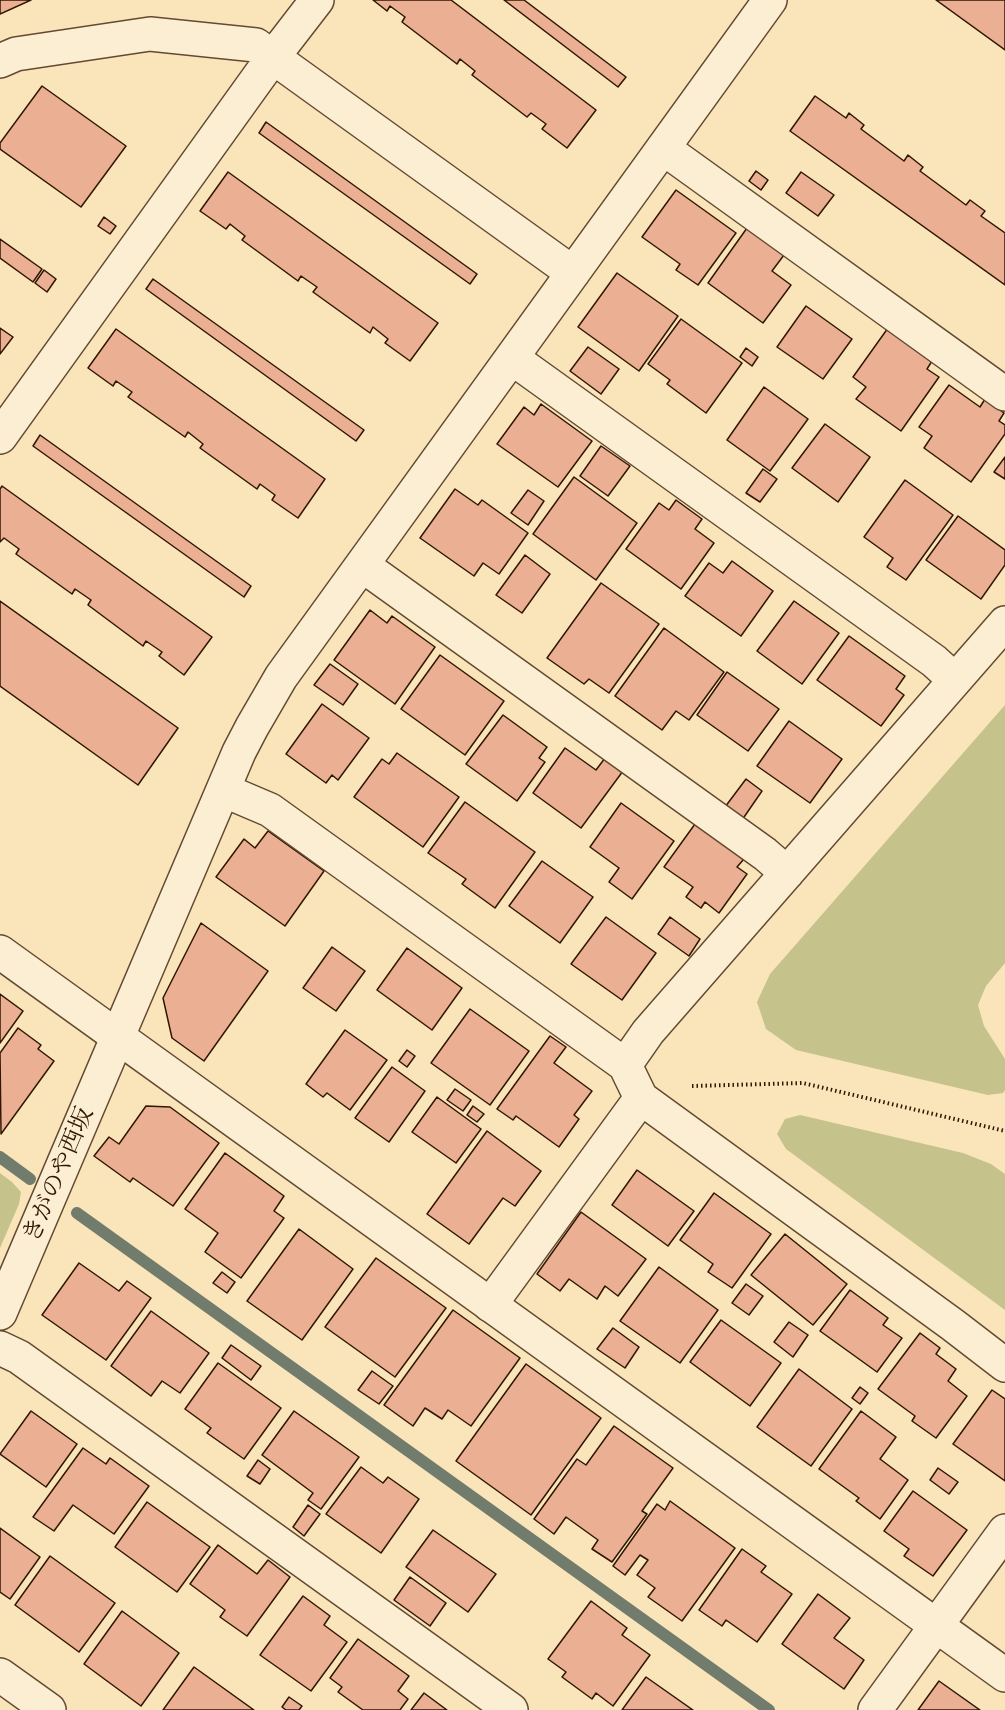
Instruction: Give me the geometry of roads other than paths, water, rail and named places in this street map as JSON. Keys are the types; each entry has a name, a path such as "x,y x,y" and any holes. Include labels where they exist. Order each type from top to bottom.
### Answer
{"street":[{"path":"0,436 273,57 317,0"},
{"name":"きがのや西坂","path":"0,1313 223,790 252,727 271,693 770,0"},
{"path":"0,61 16,54 150,34 256,45 573,273"},
{"path":"663,148 1005,394"},
{"path":"512,358 924,654 955,680"},
{"path":"362,565 765,854 787,873"},
{"path":"625,1065 648,1032 1005,623"},
{"path":"223,790 270,810 625,1065 641,1098 1005,1365"},
{"path":"0,952 1005,1675"},
{"path":"490,1305 641,1098"},
{"path":"0,1348 19,1357 511,1710"},
{"path":"874,1710 1005,1531"},
{"path":"0,1675 49,1710"}],"waterway":[{"path":"0,1157 30,1179"},
{"path":"77,1213 769,1710"}]}
